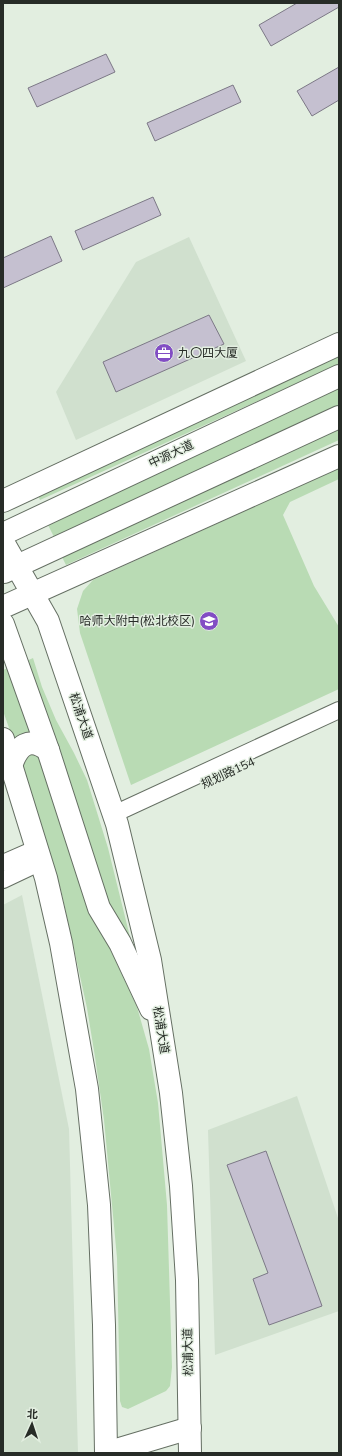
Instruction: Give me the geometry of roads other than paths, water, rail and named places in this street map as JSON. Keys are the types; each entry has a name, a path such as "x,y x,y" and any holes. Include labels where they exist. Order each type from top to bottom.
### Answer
{"highway":[{"path":"3,501 339,344"},
{"name":"中源大道","path":"3,534 339,376"},
{"path":"10,569 339,417"},
{"path":"3,607 339,456"},
{"name":"松浦大道","path":"3,542 10,569 32,594 48,621 116,819 150,960 171,1093 181,1186 187,1280 190,1453"},
{"path":"3,624 48,750 99,908 120,943 161,1032"},
{"path":"3,739 46,878 61,943 87,1089 99,1206 104,1326 106,1453 190,1428"},
{"path":"12,766 16,753 24,745 34,742 40,744 48,750"}],"street":[{"path":"116,819 339,710"},
{"name":"规划路154","path":"116,819 339,721"},
{"path":"3,863 39,855"},
{"path":"3,880 39,855"}],"place":[{"name":"九〇四大厦","path":"164,353"},
{"name":"哈师大附中(松北校区)","path":"209,621"}]}
